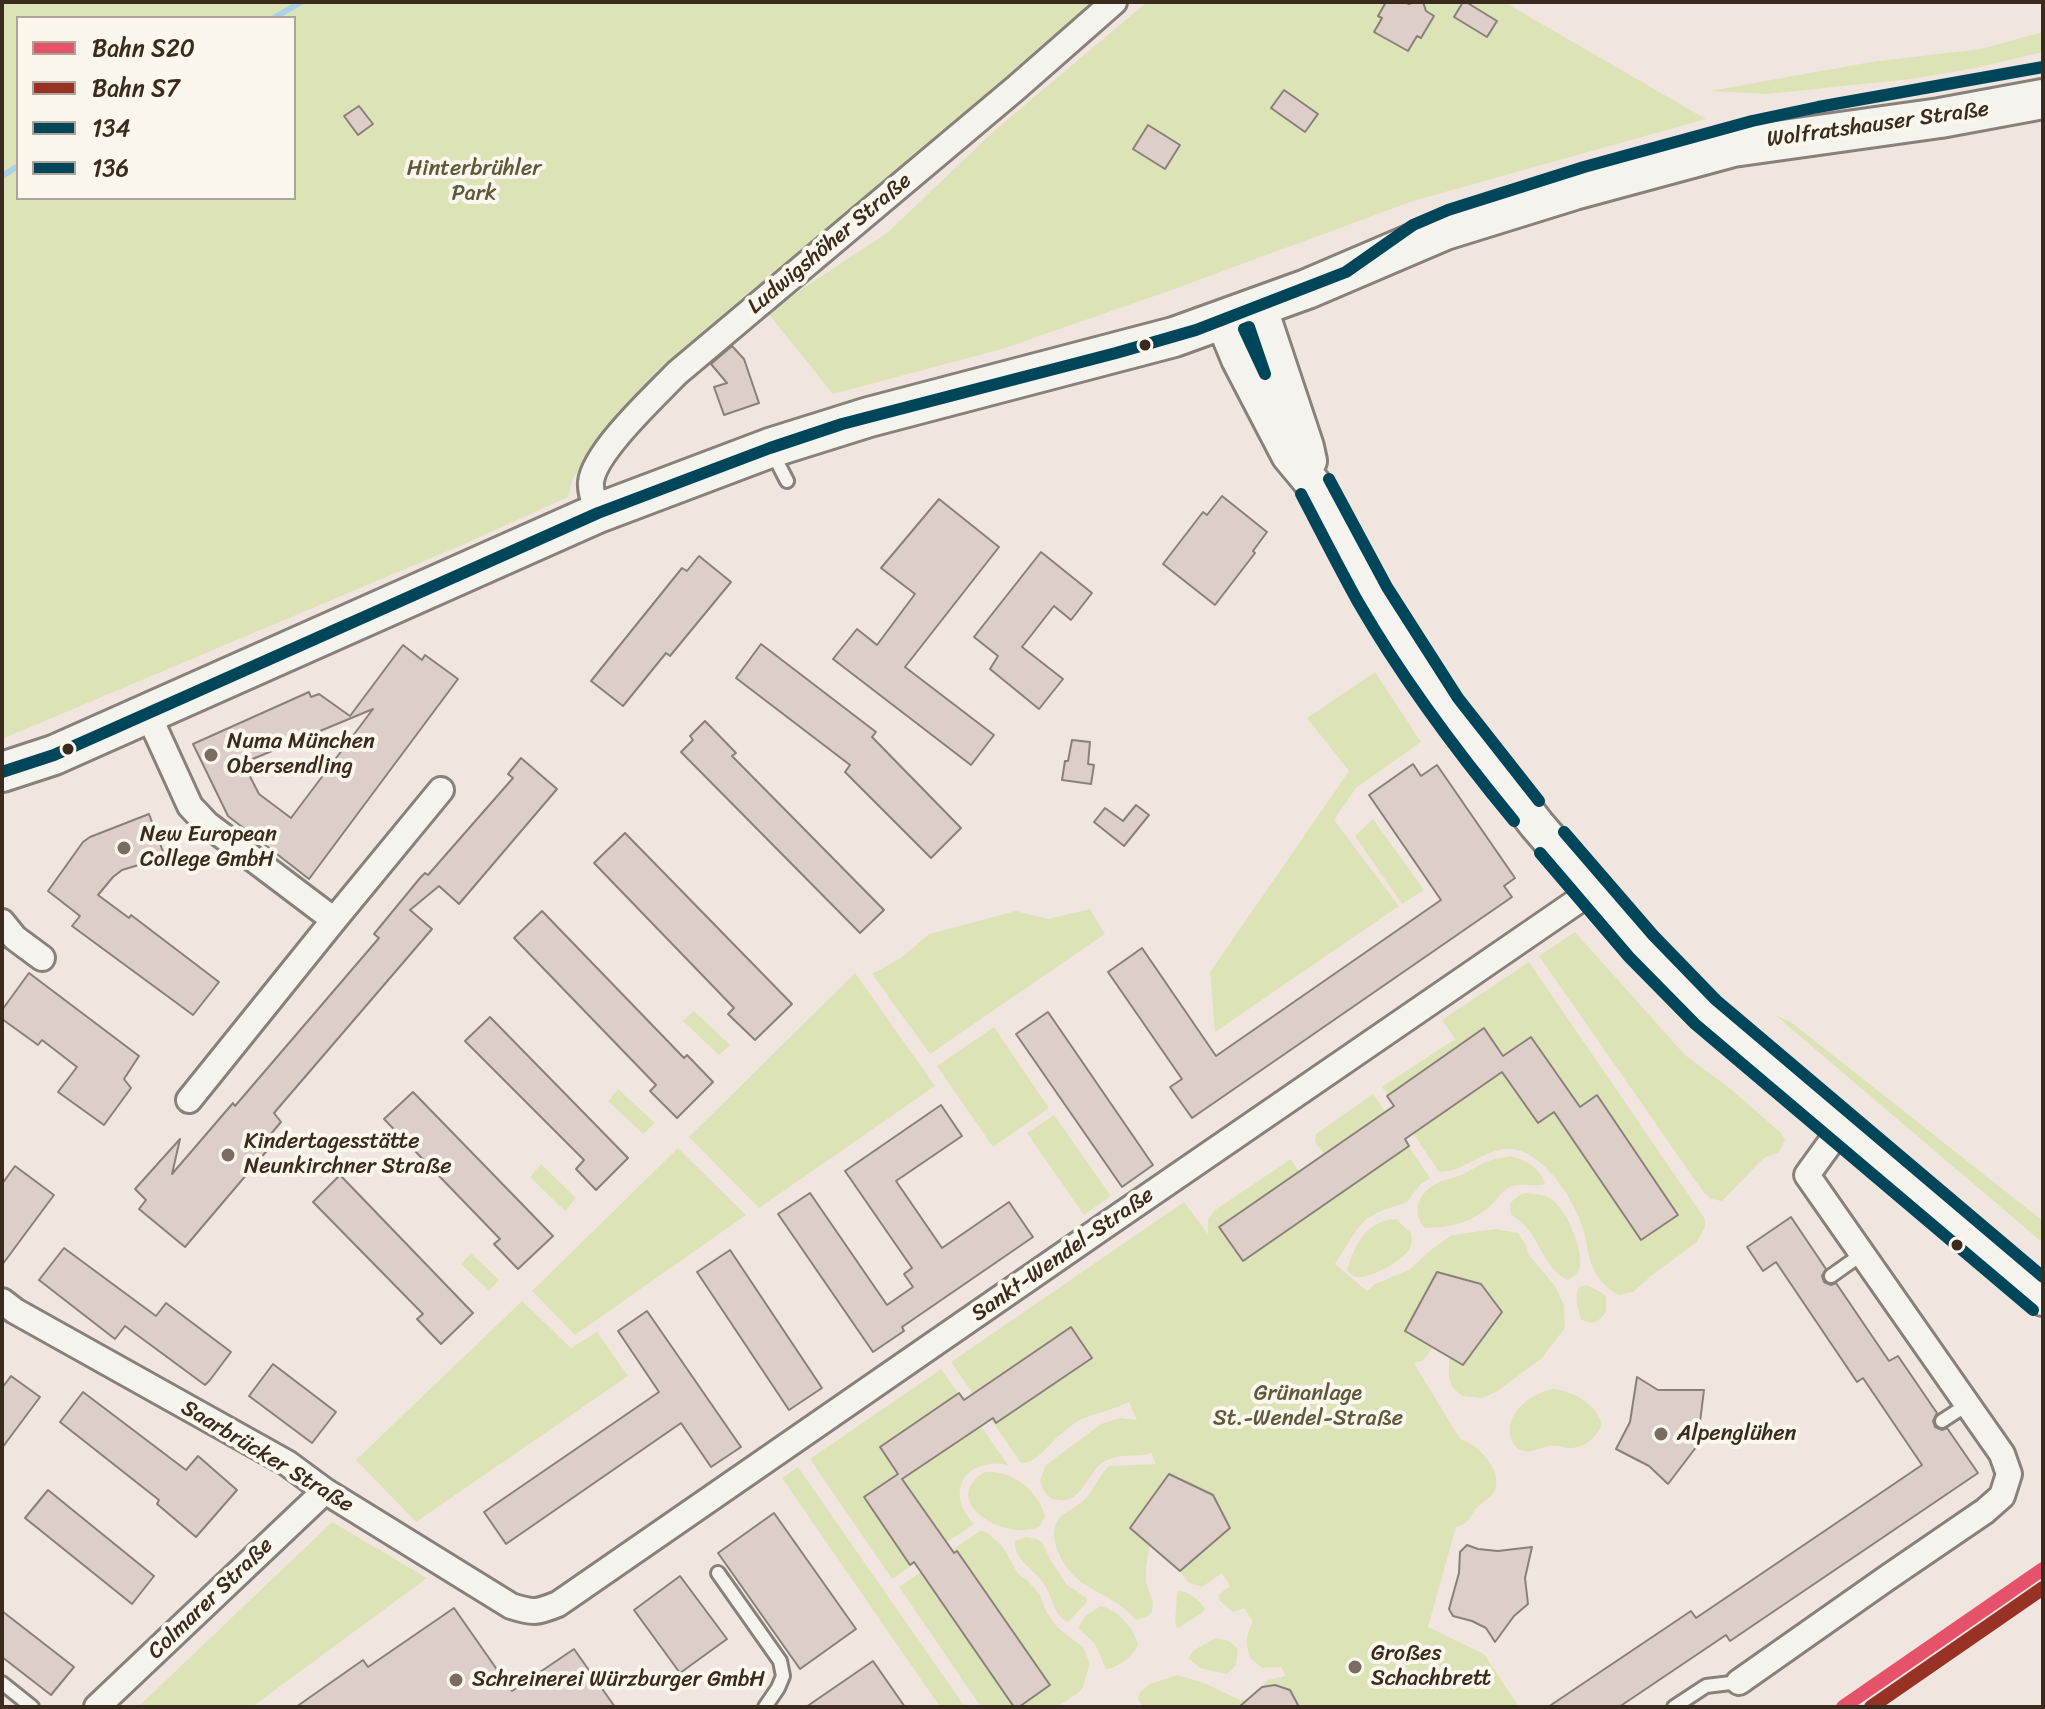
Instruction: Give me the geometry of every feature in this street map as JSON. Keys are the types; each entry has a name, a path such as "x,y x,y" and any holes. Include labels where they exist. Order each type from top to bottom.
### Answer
{"main road":[{"name":"Wolfratshauser Straße","path":"2,772 54,755 598,513 770,448 855,421 1174,337 1307,289 1445,230 1574,190 1733,147 1940,118 2043,99"},
{"path":"1259,306 1306,447 1314,485"},
{"path":"1223,320 1239,359 1289,455 1314,485 1373,595 1445,707 1592,891 1705,1012 2043,1298"}],"street":[{"name":"Ludwigshöher Straße","path":"598,513 591,479 600,459 677,373 1114,2"},
{"path":"148,714 190,806 207,824 334,920"},
{"path":"189,1100 441,790"},
{"name":"Sankt-Wendel-Straße","path":"531,1612 558,1604 1592,891"},
{"path":"2,922 15,938 42,958"},
{"path":"1739,1682 1985,1511 2002,1496 2009,1474 2002,1454 1807,1175 1841,1128"},
{"name":"Saarbrücker Straße","path":"6,1314 287,1463 325,1491 511,1606 531,1612"},
{"name":"Colmarer Straße","path":"97,1707 325,1491"}],"lane":[{"path":"770,448 787,481"},
{"path":"1831,1276 1862,1254"},
{"path":"1942,1421 1968,1404"},
{"path":"718,1573 780,1661 783,1676 765,1707"},
{"path":"1674,1707 1706,1686 1739,1682"},
{"path":"2,1683 32,1707"}],"green space":[{"name":"Hinterbrühler Park","path":"2,2 1100,2 672,362 624,409 573,478 568,497 462,545 2,739"},
{"path":"1147,2 1504,2 1706,119 1413,201 1002,349 833,394 767,312 887,233 995,130"},
{"path":"2043,32 2043,52 1975,68 1912,79 1766,94 1710,91 1871,62 1981,49"},
{"path":"1375,672 1421,742 1356,788 1334,820 1399,906 1215,1032 1210,972 1349,771 1307,718"},
{"path":"1373,819 1424,890 1402,904 1355,836"},
{"path":"1090,909 1105,934 930,1054 872,974 901,958 929,934 1016,911 1049,919"},
{"path":"1575,932 1685,1055 1732,1090 1785,1140 1779,1152 1764,1158 1722,1201 1711,1199 1704,1193 1539,956"},
{"path":"1529,962 1705,1219 1705,1227 1697,1242 1633,1292 1618,1295 1597,1276 1574,1206 1546,1167 1522,1151 1509,1149 1439,1172 1382,1087 1455,1039 1442,1020"},
{"path":"855,973 935,1086 759,1208 689,1137"},
{"path":"694,1011 730,1045 719,1055 683,1021"},
{"path":"1775,1015 1791,1022 2043,1221 2043,1243"},
{"path":"994,1027 1049,1108 993,1147 937,1066"},
{"path":"618,1089 655,1123 643,1134 608,1101"},
{"name":"Grünanlage St.-Wendel-Straße","path":"1373,1094 1430,1178 1407,1202 1367,1218 1335,1264 1367,1291 1375,1284 1409,1270 1452,1235 1496,1229 1518,1233 1528,1254 1555,1286 1564,1305 1565,1328 1541,1359 1496,1392 1482,1398 1462,1396 1452,1387 1449,1357 1433,1348 1422,1361 1414,1363 1460,1439 1474,1446 1486,1458 1495,1472 1496,1480 1493,1494 1468,1521 1456,1527 1428,1627 1484,1654 1519,1707 1143,1707 1138,1699 1140,1692 1150,1684 1177,1675 1204,1683 1240,1700 1250,1698 1268,1680 1286,1676 1281,1667 1262,1668 1250,1658 1247,1640 1253,1622 1244,1608 1233,1612 1220,1601 1218,1595 1230,1586 1222,1573 1202,1587 1188,1582 1180,1571 1229,1528 1214,1495 1169,1474 1146,1567 1152,1612 1136,1620 1071,1572 1060,1556 1054,1537 1060,1517 1087,1497 1109,1466 1156,1464 1151,1453 1107,1460 1094,1471 1078,1493 1064,1500 1048,1496 1040,1480 1046,1465 1101,1424 1120,1418 1137,1420 1129,1402 1079,1421 1038,1456 1021,1463 951,1362 1184,1202 1208,1234 1208,1220 1215,1210 1291,1159 1299,1172 1324,1154 1315,1142 1316,1134"},
{"path":"1054,1115 1111,1196 1084,1215 1027,1133"},
{"path":"678,1148 746,1215 575,1335 532,1291"},
{"path":"1510,1156 1532,1166 1545,1184 1513,1186 1468,1221 1425,1228 1420,1222 1419,1202 1432,1186 1487,1161"},
{"path":"541,1164 576,1198 565,1211 530,1177"},
{"path":"1526,1193 1551,1199 1568,1220 1576,1240 1580,1266 1579,1271 1568,1280 1551,1267 1528,1229 1511,1215 1510,1203"},
{"path":"1396,1219 1411,1233 1408,1251 1399,1260 1377,1272 1362,1277 1351,1274 1347,1270 1364,1235 1377,1224"},
{"path":"471,1253 499,1280 489,1291 461,1264"},
{"path":"1586,1285 1606,1296 1606,1312 1592,1322 1581,1319 1577,1303 1579,1287"},
{"path":"522,1301 571,1348 597,1332 628,1376 416,1522 356,1460"},
{"path":"941,1369 1008,1465 980,1466 970,1472 960,1489 965,1512 974,1524 892,1579 810,1459"},
{"path":"1554,1389 1576,1396 1590,1405 1602,1425 1589,1442 1579,1447 1519,1449 1510,1436 1512,1418 1530,1398"},
{"path":"798,1467 965,1707 940,1707 782,1478"},
{"path":"985,1472 1005,1475 1030,1491 1045,1517 1039,1527 1008,1529 980,1515 971,1505 968,1494 972,1483"},
{"path":"332,1522 427,1578 252,1707 138,1707"},
{"path":"981,1530 1003,1547 1018,1574 1040,1595 1047,1613 1058,1628 1083,1647 1090,1663 1083,1687 1057,1707 981,1707 899,1587"},
{"path":"1026,1537 1042,1542 1067,1585 1087,1598 1087,1602 1068,1622 1056,1611 1044,1584 1017,1554 1015,1541"},
{"path":"1179,1591 1194,1597 1205,1609 1178,1628 1175,1624"},
{"path":"1101,1606 1124,1620 1138,1644 1125,1660 1106,1669 1095,1644 1078,1628 1085,1616"},
{"path":"1216,1638 1229,1641 1238,1649 1236,1665 1227,1674 1200,1668 1188,1658 1194,1650"}],"building":[{"path":"1386,2 1423,2 1426,11 1434,16 1421,38 1417,36 1408,51 1374,32"},
{"path":"1463,2 1497,21 1487,37 1454,17"},
{"path":"1284,90 1318,114 1305,132 1271,108"},
{"path":"359,106 373,124 358,135 344,116"},
{"path":"1148,125 1180,145 1165,169 1133,149"},
{"path":"732,346 744,359 759,403 724,415 714,387 727,383 711,364"},
{"path":"1222,496 1267,532 1253,551 1255,553 1215,605 1163,564 1203,512 1207,515"},
{"path":"939,499 999,547 905,667 994,735 971,765 833,659 857,629 877,645 915,594 881,568"},
{"path":"1041,552 1092,593 1071,620 1054,606 1022,647 1063,679 1039,709 990,669 998,656 974,637"},
{"path":"699,556 731,582 670,656 666,653 623,706 591,681 682,568 687,571"},
{"path":"761,644 876,732 872,737 961,828 931,858 845,772 850,765 736,678"},
{"path":"403,645 422,660 425,655 458,679 309,879 228,816 193,744 309,692 311,697 319,694 350,716","holes":["373,709 291,818 259,794 243,763"]},
{"path":"705,721 736,753 732,756 884,910 860,933 681,752 693,740 690,736"},
{"path":"1072,740 1090,742 1088,764 1094,765 1091,784 1062,780"},
{"path":"521,758 557,789 459,904 439,886 410,910 432,929 274,1113 281,1122 270,1135 276,1140 185,1247 139,1209 146,1200 135,1189 180,1139 172,1174 233,1103 235,1106 379,938 374,934 420,878 425,873 428,875 513,778 508,774"},
{"path":"1413,764 1421,776 1437,765 1515,878 1504,886 1512,897 1192,1118 1170,1087 1182,1079 1108,972 1142,948 1216,1056 1441,900 1369,795"},
{"path":"1136,805 1149,815 1124,846 1094,822 1105,808 1123,821"},
{"path":"149,814 165,857 122,870 98,895 129,918 131,915 219,982 193,1015 72,926 80,916 48,891 83,842"},
{"path":"625,833 792,1004 755,1040 728,1014 734,1008 594,863"},
{"path":"542,911 684,1058 687,1055 713,1082 677,1118 650,1091 656,1085 514,938"},
{"path":"29,973 139,1056 124,1079 131,1088 104,1125 58,1092 77,1067 42,1040 38,1045 2,1019 2,1010"},
{"path":"1048,1012 1153,1165 1122,1187 1016,1034"},
{"path":"490,1017 628,1158 596,1190 576,1169 584,1160 465,1041"},
{"path":"1484,1028 1503,1056 1531,1037 1580,1107 1597,1095 1678,1215 1641,1240 1554,1112 1538,1123 1502,1072 1405,1139 1409,1146 1243,1261 1219,1227 1394,1106 1387,1096"},
{"path":"413,1092 553,1236 518,1269 494,1244 500,1239 384,1119"},
{"path":"941,1105 962,1136 896,1181 942,1248 1009,1202 1033,1237 902,1327 904,1331 873,1352 778,1214 810,1193 887,1305 913,1287 904,1274 912,1268 845,1171"},
{"path":"15,1166 54,1195 2,1265 2,1184"},
{"path":"340,1175 473,1313 441,1344 417,1319 423,1314 313,1202"},
{"path":"1791,1217 1826,1269 1822,1276 1824,1282 1831,1285 1836,1283 1889,1361 1898,1356 1937,1413 1933,1421 1935,1427 1942,1430 1947,1428 1978,1473 1730,1641 1726,1635 1619,1707 1548,1707 1691,1611 1696,1618 1922,1465 1863,1378 1857,1382 1776,1262 1763,1271 1747,1247"},
{"path":"64,1248 156,1316 166,1303 231,1352 210,1380 205,1385 125,1326 115,1339 39,1280"},
{"path":"730,1250 822,1388 789,1410 697,1272"},
{"path":"1437,1272 1481,1284 1502,1312 1463,1365 1405,1331"},
{"path":"647,1311 741,1447 711,1467 681,1423 506,1544 484,1512 659,1392 618,1331"},
{"path":"1071,1327 1092,1358 996,1423 993,1418 902,1479 954,1553 957,1551 1050,1685 1019,1707 1014,1707 914,1562 910,1565 864,1497 898,1474 880,1447 959,1393 964,1400"},
{"path":"273,1364 336,1412 312,1443 249,1396"},
{"path":"11,1376 40,1397 2,1448 2,1388"},
{"name":"Alpenglühen","path":"1637,1377 1658,1390 1704,1390 1697,1446 1668,1484 1649,1466 1616,1449 1630,1422"},
{"path":"83,1392 186,1470 198,1456 237,1490 196,1537 157,1504 159,1500 60,1422"},
{"path":"1169,1474 1213,1495 1230,1528 1180,1571 1130,1528"},
{"path":"48,1490 154,1576 132,1604 25,1518"},
{"path":"774,1513 856,1629 800,1669 718,1553"},
{"path":"1467,1545 1498,1551 1532,1547 1525,1578 1528,1604 1514,1616 1495,1642 1486,1628 1453,1616 1449,1609 1459,1573 1460,1552"},
{"path":"680,1576 727,1639 680,1673 634,1610"},
{"path":"454,1608 512,1691 574,1649 615,1707 296,1707 363,1660 368,1667"},
{"path":"2,1611 74,1667 51,1695 2,1657"},
{"path":"873,1661 905,1707 806,1707"},
{"path":"1275,1685 1290,1690 1299,1707 1239,1707 1262,1687"}],"waterway":[{"path":"277,16 301,2"},
{"path":"2,176 16,167"}],"rail line":[{"name":"S20","path":"1843,1707 2043,1569"},
{"name":"S7","path":"1871,1707 2043,1588"}],"transit line":[{"name":"134","path":"2,772 54,755 598,513 842,424 1196,330 1346,272 1413,225 1448,210 1584,167 1752,121 2043,67"},
{"name":"136","path":"1249,327 1265,374 1244,329 1249,327"},
{"name":"136","path":"1329,479 1387,587 1458,698 1539,801"},
{"name":"136","path":"1301,494 1358,602 1393,659 1451,742 1514,821"},
{"name":"136","path":"1564,832 1653,935 1716,1000 2043,1277"},
{"name":"136","path":"1540,853 1629,957 1695,1024 2033,1310"}],"place":[{"name":"Numa München Obersendling","path":"211,755"},
{"name":"New European College GmbH","path":"124,848"},
{"name":"Kindertagesstätte Neunkirchner Straße","path":"228,1155"},
{"name":"Alpenglühen","path":"1661,1434"},
{"name":"Großes Schachbrett","path":"1355,1667"},
{"name":"Schreinerei Würzburger GmbH","path":"456,1680"}]}
